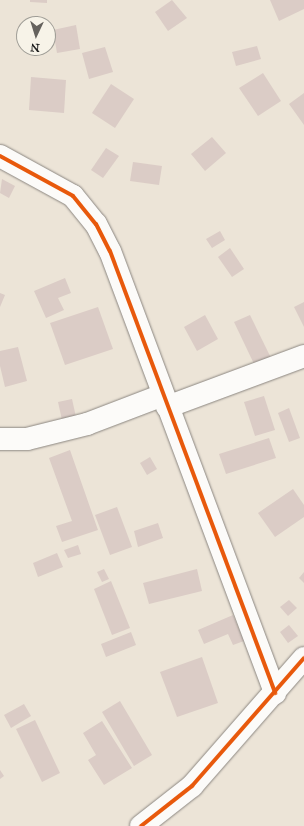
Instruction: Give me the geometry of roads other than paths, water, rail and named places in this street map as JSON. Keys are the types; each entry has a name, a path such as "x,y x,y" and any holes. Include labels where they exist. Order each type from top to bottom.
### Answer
{"street":[{"path":"0,156 72,196 96,224 110,251 275,693"},
{"path":"0,438 27,439 87,424 165,401 304,356"},
{"path":"141,826 192,786 303,663"}]}
